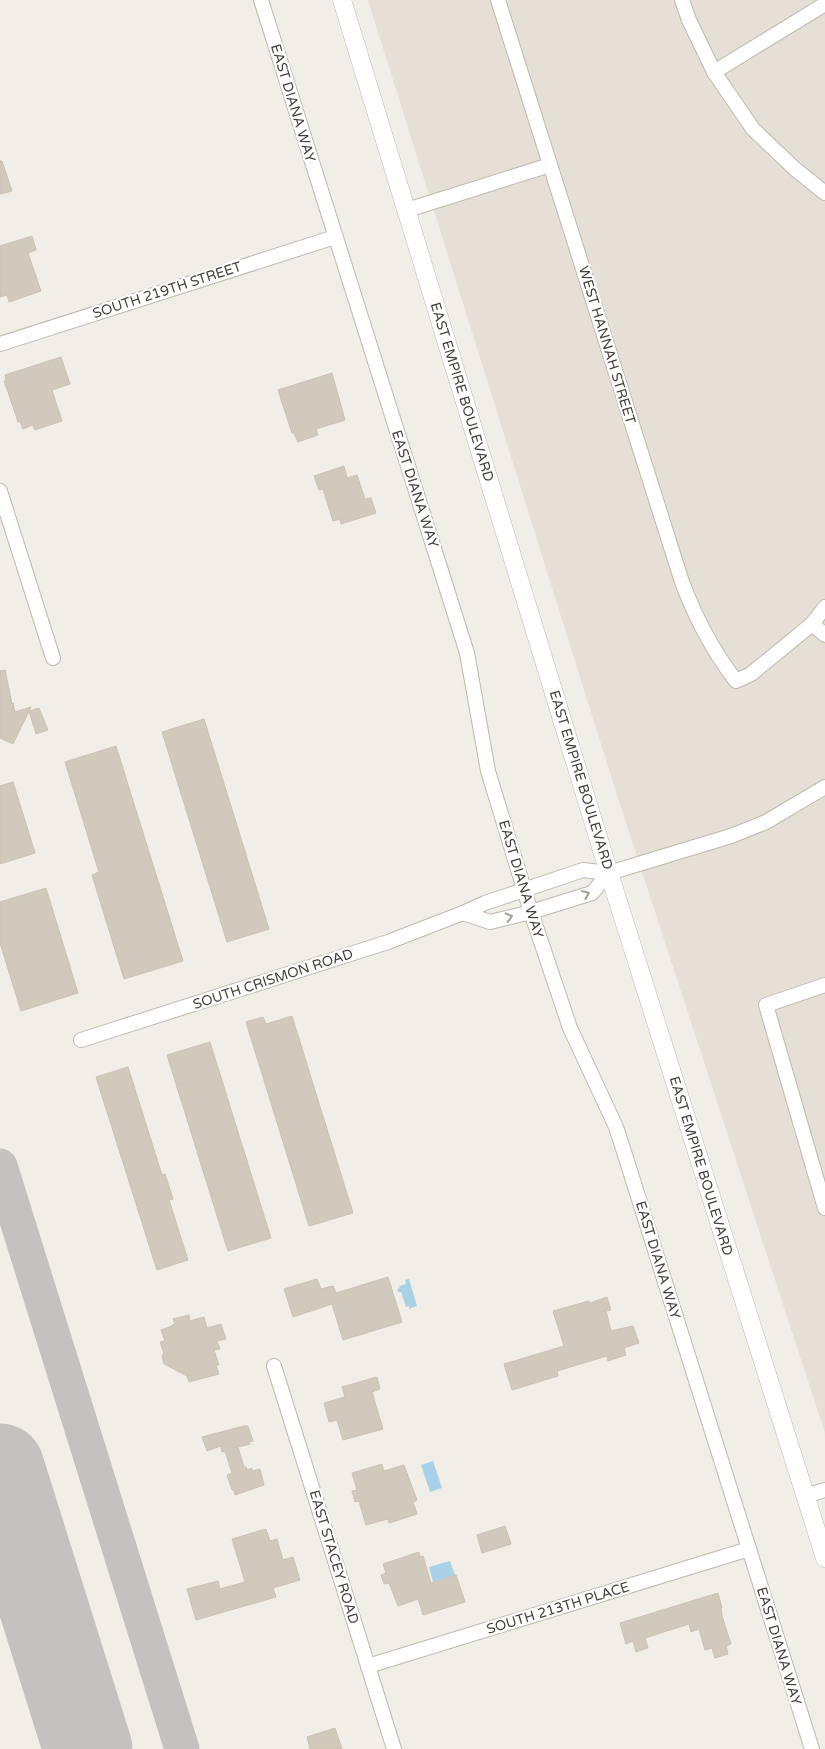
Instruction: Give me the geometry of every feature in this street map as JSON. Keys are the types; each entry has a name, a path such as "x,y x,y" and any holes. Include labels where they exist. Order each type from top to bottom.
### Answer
{"street":[{"name":"EAST DIANA WAY","path":"261,0 467,653 488,771 524,890 567,1020 616,1127 812,1749"},
{"name":"EAST EMPIRE BOULEVARD","path":"342,0 609,873 825,1558"},
{"name":"WEST HANNAH STREET","path":"498,0 694,616 724,666 736,681 751,674 812,624"},
{"path":"682,0 689,20 714,72 753,129 794,169 825,193"},
{"path":"714,72 825,4"},
{"path":"406,210 550,165"},
{"name":"SOUTH 219TH STREET","path":"0,344 335,237"},
{"path":"0,491 53,658"},
{"path":"825,607 812,624 825,635"},
{"path":"463,913 490,922 531,912 592,893 609,873 731,836 766,822 825,787"},
{"name":"SOUTH CRISMON ROAD","path":"81,1040 388,942 485,903 583,870 609,873"},
{"path":"825,985 766,1005 825,1208"},
{"name":"EAST STACEY ROAD","path":"274,1366 394,1749"},
{"path":"805,1496 825,1490"},
{"name":"SOUTH 213TH PLACE","path":"368,1666 749,1549"}],"shaded area":[{"path":"368,0 825,0 825,1433 617,795"}],"water":[{"path":"409,1279 417,1306 409,1309 409,1306 406,1307 401,1292 398,1292 397,1289 400,1288 399,1286 406,1284 405,1280"},
{"path":"433,1461 442,1488 430,1492 421,1465"},
{"path":"450,1561 455,1575 433,1582 429,1567"}],"building":[{"path":"0,161 2,161 12,191 0,194"},
{"path":"32,236 36,250 28,253 41,291 9,302 7,295 0,297 0,246"},
{"path":"61,357 70,384 52,390 62,421 35,430 33,425 23,429 20,421 18,422 4,381 6,381 5,375"},
{"path":"332,373 345,420 316,429 318,435 298,442 294,433 292,433 278,390"},
{"path":"344,466 347,478 357,475 365,499 371,498 376,513 341,524 340,519 333,521 323,489 319,490 314,476"},
{"path":"5,670 15,712 31,707 13,744 0,738 0,671"},
{"path":"39,708 48,730 36,734 29,711"},
{"path":"204,719 269,929 227,942 162,732"},
{"path":"116,746 183,961 124,979 92,875 99,872 65,762"},
{"path":"13,782 35,853 0,864 0,786"},
{"path":"46,888 78,993 21,1011 0,943 0,902"},
{"path":"292,1016 353,1213 309,1226 246,1022 263,1017 266,1024"},
{"path":"210,1042 271,1238 228,1251 167,1055"},
{"path":"128,1067 162,1175 165,1174 173,1199 169,1200 188,1260 157,1270 96,1077"},
{"path":"388,1277 402,1322 343,1340 332,1304 293,1317 284,1289 317,1279 321,1289 333,1286 336,1293"},
{"path":"607,1297 611,1310 606,1311 611,1331 633,1326 639,1343 624,1348 626,1355 608,1361 607,1356 557,1371 558,1376 512,1390 504,1364 564,1346 553,1311 589,1301 590,1303"},
{"path":"189,1315 190,1321 204,1317 207,1328 221,1324 226,1339 217,1341 220,1349 214,1350 219,1365 216,1365 219,1374 189,1382 187,1376 164,1364 162,1355 164,1354 160,1342 165,1341 161,1330 175,1324 173,1319"},
{"path":"377,1377 380,1389 372,1392 383,1429 343,1440 337,1420 329,1422 324,1403 345,1397 342,1387"},
{"path":"248,1426 253,1441 249,1442 250,1444 238,1447 244,1467 247,1470 252,1468 252,1471 260,1469 264,1485 235,1495 227,1475 232,1473 225,1451 222,1452 221,1446 207,1451 202,1437"},
{"path":"382,1464 384,1471 404,1465 417,1500 413,1502 417,1514 389,1523 388,1519 366,1525 359,1501 355,1502 352,1491 357,1490 352,1473"},
{"path":"505,1526 511,1544 482,1553 477,1535"},
{"path":"266,1529 270,1541 277,1539 283,1560 293,1557 300,1580 273,1588 276,1597 196,1620 187,1589 218,1581 220,1589 245,1582 232,1539"},
{"path":"419,1552 420,1557 423,1556 431,1583 456,1575 465,1602 423,1615 418,1599 398,1606 389,1583 384,1584 381,1575 386,1573 383,1564"},
{"path":"718,1593 722,1616 731,1644 726,1646 728,1654 715,1658 712,1648 705,1650 699,1629 691,1632 689,1624 645,1638 648,1648 636,1652 633,1641 626,1644 620,1623"},
{"path":"335,1728 342,1749 310,1749 307,1737"}],"taxiway":[{"path":"0,1166 182,1749"}],"runway":[{"path":"0,1468 88,1749"}]}
